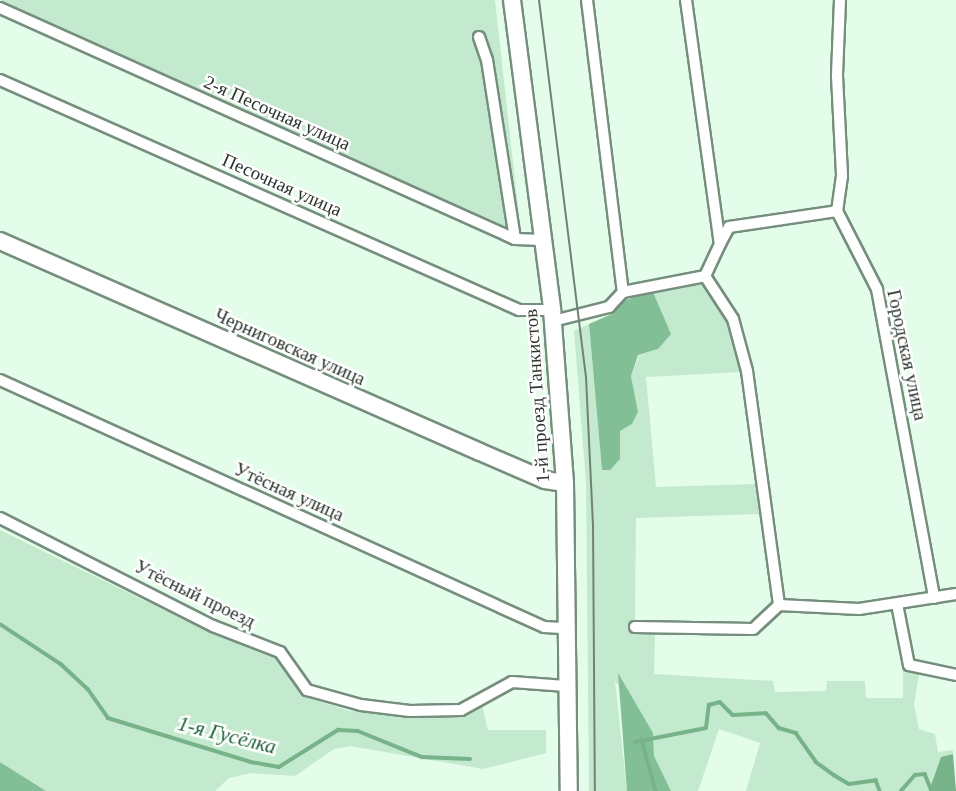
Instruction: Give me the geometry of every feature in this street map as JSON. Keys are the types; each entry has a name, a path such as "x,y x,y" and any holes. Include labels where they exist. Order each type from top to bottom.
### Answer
{"main road":[{"name":"1-й проезд Танкистов","path":"512,0 553,316 565,483 569,791"},
{"name":"Черниговская улица","path":"0,241 491,457 545,480 565,483"}],"street":[{"path":"587,0 623,292 705,276"},
{"path":"686,0 720,244"},
{"path":"705,276 729,227 837,211 842,176 837,76 841,0"},
{"name":"2-я Песочная улица","path":"0,8 515,239 542,240"},
{"path":"480,37 487,60 515,239"},
{"name":"Песочная улица","path":"0,80 519,310 553,316 609,307 623,292"},
{"name":"Городская улица","path":"837,211 877,289 889,338 934,598"},
{"path":"705,276 733,319 747,372 768,548 779,605"},
{"name":"Утёсная улица","path":"0,380 544,627 566,628"},
{"name":"Утёсный проезд","path":"0,518 213,626 281,652 307,690 361,705 461,710 512,682 566,686"},
{"path":"635,627 752,629 779,605 859,609 956,594"},
{"path":"897,604 909,665 915,670 956,675"}],"shaded area":[{"path":"0,0 495,0 521,235 517,237"},
{"path":"701,281 714,288 730,320 742,372 646,377 656,487 755,484 759,514 636,518 635,619 655,636 654,674 773,681 775,692 826,691 827,681 865,681 866,698 903,698 903,665 919,674 914,705 919,729 935,734 938,752 953,750 953,754 941,757 929,791 746,791 760,743 719,729 698,791 671,791 654,756 653,733 615,681 627,791 589,791 586,483 574,331 589,324 602,470 620,431 632,424 638,412 631,376 639,355 658,349 652,290"},
{"path":"652,290 671,334 658,349 638,355 631,376 638,412 632,424 620,431 620,459 610,470 602,470 589,324 614,313 616,304"},
{"path":"0,530 213,634 277,656 305,697 350,711 410,715 461,714 482,705 488,730 546,730 546,753 483,769 350,746 334,749 295,776 252,773 229,778 215,791 46,791 0,762"},
{"path":"618,673 653,733 654,756 671,791 627,791"},
{"path":"953,754 956,791 929,791 941,757"},
{"path":"0,762 46,791 0,791"}],"waterway":[{"name":"1-я Гусёлка","path":"0,624 61,664 88,689 108,718 251,762 279,767 338,730 358,731 422,757 470,759"},
{"name":"1-я Гусёлка","path":"635,742 706,728 709,705 720,702 733,715 766,713 779,728 796,733 816,762 834,775 849,784 876,780 880,791"},
{"path":"642,740 656,791"},
{"name":"1-я Гусёлка","path":"901,791 915,775 925,774 932,791"}],"tram line":[{"path":"539,0 586,377 593,524 595,791"}]}
